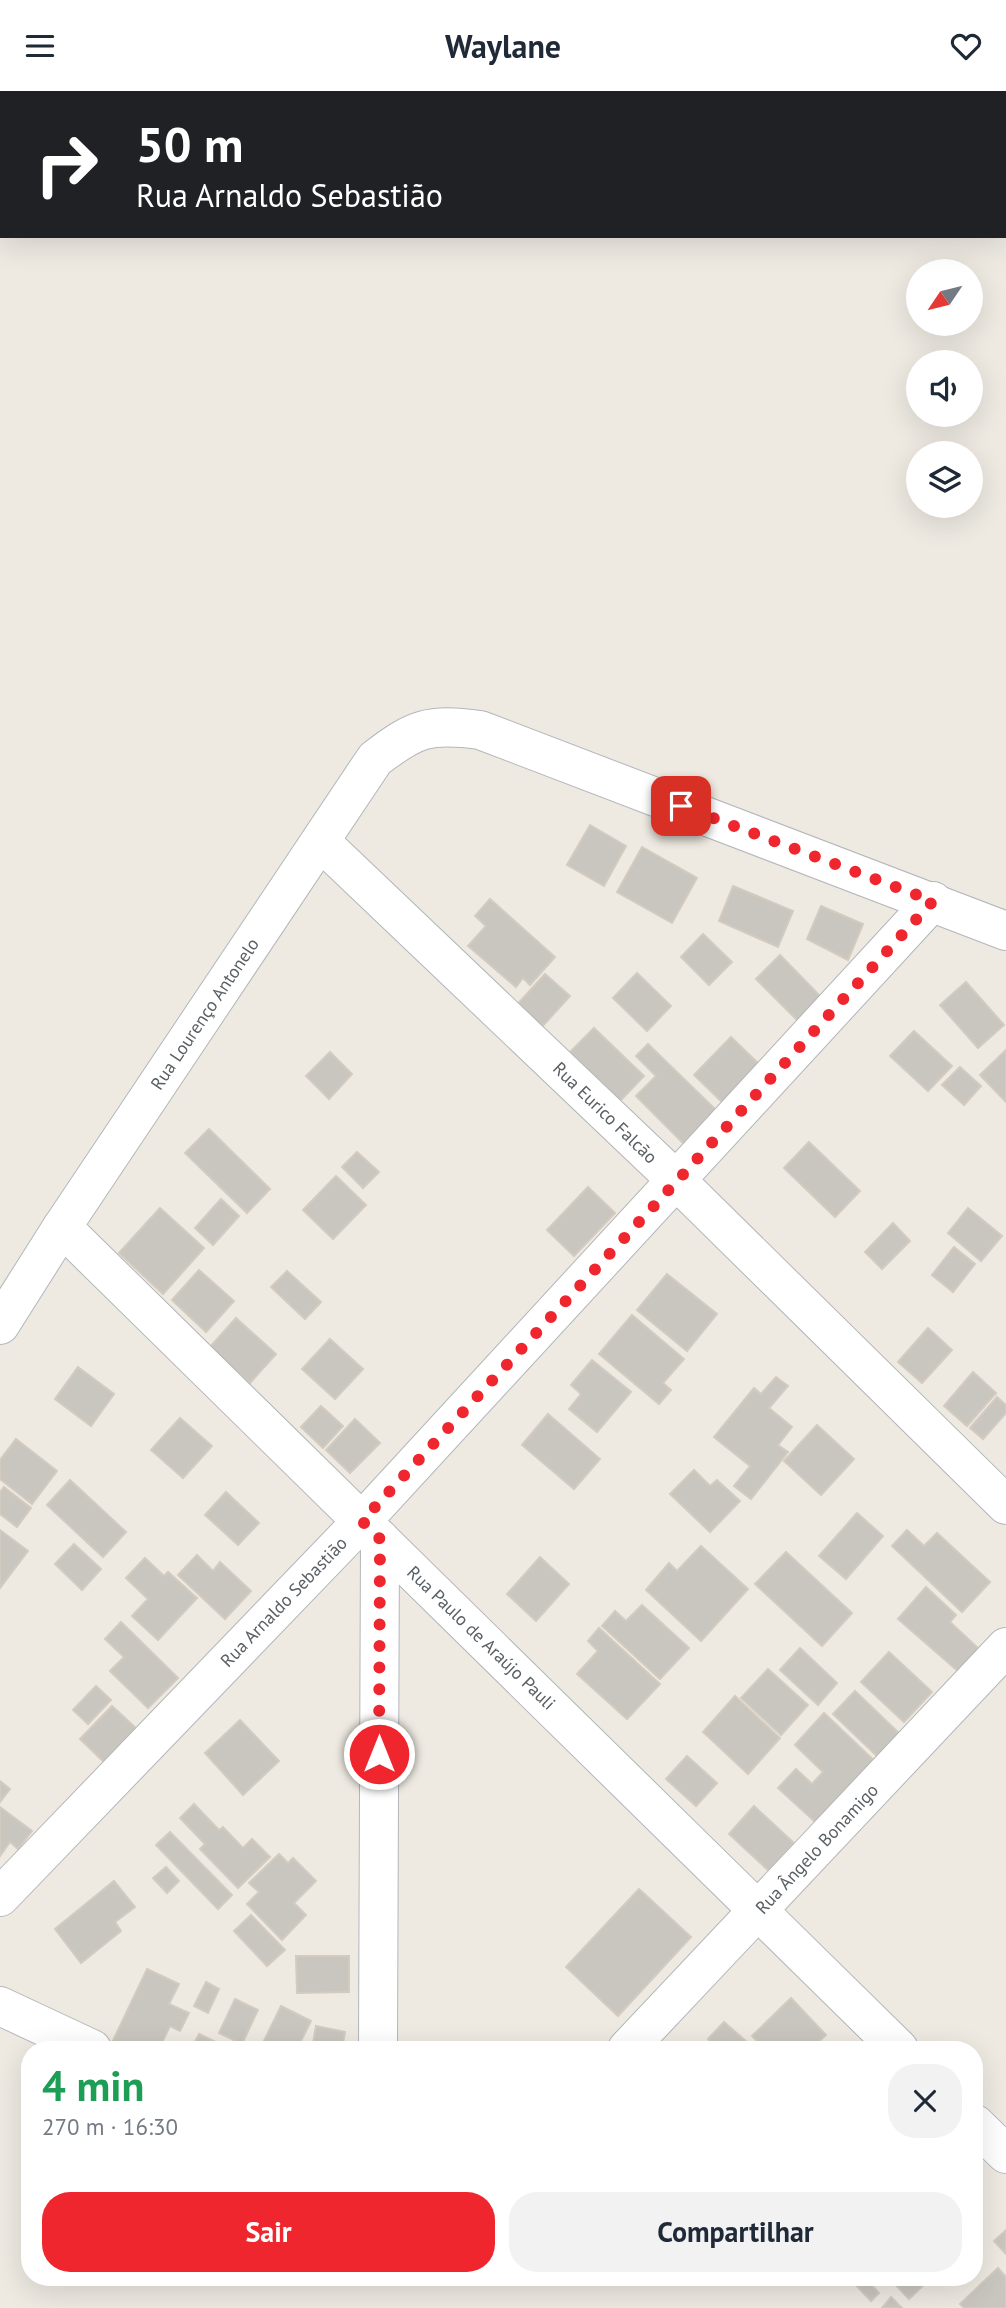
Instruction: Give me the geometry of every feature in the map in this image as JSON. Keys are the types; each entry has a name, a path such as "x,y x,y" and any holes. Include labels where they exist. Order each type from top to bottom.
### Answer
{"street":[{"name":"Rua Lourenço Antonelo","path":"0,1325 62,1227 375,759 402,738 431,727 480,730 933,901"},
{"name":"Rua Eurico Falcão","path":"321,842 677,1181 1006,1505"},
{"path":"933,901 1006,931"},
{"name":"Rua Arnaldo Sebastião","path":"0,1897 371,1530 677,1181 933,901"},
{"name":"Rua Paulo de Araújo Pauli","path":"62,1227 891,2041"},
{"path":"371,1530 378,2041"},
{"name":"Rua Ângelo Bonamigo","path":"635,2041 1006,1647"},
{"path":"0,2006 75,2041"},
{"path":"983,2131 1006,2154"}],"building":[{"path":"590,825 626,846 604,886 567,865"},
{"path":"642,847 697,878 672,923 617,892"},
{"path":"733,886 793,911 778,947 719,921"},
{"path":"490,899 555,957 530,985 523,978 516,987 468,946 486,926 475,916"},
{"path":"821,906 863,924 848,960 807,939"},
{"path":"703,934 732,962 709,985 681,957"},
{"path":"780,955 826,1002 803,1026 756,979"},
{"path":"637,973 671,1006 647,1031 613,998"},
{"path":"545,974 570,996 539,1030 514,1008"},
{"path":"966,982 1004,1025 978,1048 940,1005"},
{"path":"594,1028 644,1076 620,1101 570,1052"},
{"path":"914,1031 952,1066 928,1091 890,1056"},
{"path":"731,1037 759,1064 722,1102 694,1075"},
{"path":"648,1044 716,1110 683,1143 636,1096 656,1076 636,1056"},
{"path":"1006,1050 1006,1102 980,1075"},
{"path":"330,1052 352,1074 329,1099 306,1076"},
{"path":"960,1067 981,1086 964,1105 942,1085"},
{"path":"209,1129 270,1189 247,1213 185,1153"},
{"path":"809,1142 860,1191 835,1217 784,1168"},
{"path":"357,1152 379,1172 363,1188 342,1167"},
{"path":"336,1176 366,1205 333,1239 303,1210"},
{"path":"588,1187 615,1213 574,1256 547,1230"},
{"path":"221,1199 239,1216 213,1245 195,1228"},
{"path":"160,1208 204,1248 163,1294 119,1253"},
{"path":"968,1208 1002,1236 981,1261 948,1233"},
{"path":"893,1223 910,1241 882,1269 865,1252"},
{"path":"954,1247 975,1264 953,1292 932,1275"},
{"path":"199,1270 234,1301 206,1332 172,1300"},
{"path":"287,1271 321,1302 305,1319 271,1287"},
{"path":"667,1274 717,1314 687,1351 637,1310"},
{"path":"632,1315 684,1359 663,1383 671,1390 659,1404 599,1354"},
{"path":"236,1318 276,1354 250,1383 210,1347"},
{"path":"928,1328 952,1350 922,1383 898,1362"},
{"path":"330,1339 363,1369 335,1399 302,1369"},
{"path":"592,1360 631,1392 597,1432 569,1409 581,1394 571,1385"},
{"path":"78,1367 114,1394 91,1426 55,1399"},
{"path":"973,1372 996,1393 967,1426 944,1406"},
{"path":"776,1377 788,1386 769,1408 792,1427 778,1445 788,1452 751,1499 734,1486 750,1466 714,1437 754,1388 761,1394"},
{"path":"997,1397 1006,1405 1006,1413 983,1439 970,1428"},
{"path":"321,1406 343,1426 323,1448 301,1427"},
{"path":"548,1414 600,1459 574,1489 522,1445"},
{"path":"180,1418 212,1446 183,1478 151,1450"},
{"path":"355,1419 380,1443 350,1473 326,1450"},
{"path":"817,1425 854,1459 821,1495 784,1461"},
{"path":"16,1439 57,1471 32,1504 0,1479 0,1460"},
{"path":"694,1470 710,1486 717,1480 740,1501 710,1532 670,1494"},
{"path":"70,1480 126,1532 103,1557 47,1505"},
{"path":"4,1487 31,1508 17,1527 0,1514 0,1492"},
{"path":"226,1492 259,1523 238,1545 205,1515"},
{"path":"857,1513 883,1536 846,1579 819,1556"},
{"path":"0,1530 28,1551 0,1588"},
{"path":"907,1530 924,1546 937,1533 990,1582 962,1612 892,1546"},
{"path":"74,1544 101,1569 82,1590 55,1564"},
{"path":"701,1546 748,1589 701,1641 646,1590 669,1563 677,1571"},
{"path":"786,1552 852,1613 822,1646 755,1584"},
{"path":"197,1555 213,1571 220,1562 251,1591 225,1619 178,1575"},
{"path":"540,1557 569,1584 536,1621 507,1594"},
{"path":"145,1558 164,1576 168,1572 197,1598 158,1640 132,1616 148,1599 126,1578"},
{"path":"926,1587 956,1615 950,1622 979,1649 959,1672 898,1619"},
{"path":"642,1605 689,1648 660,1679 602,1626 615,1611 626,1621"},
{"path":"121,1622 178,1678 148,1708 110,1671 124,1657 105,1639"},
{"path":"599,1628 660,1684 627,1719 577,1674 598,1651 588,1641"},
{"path":"800,1648 837,1683 818,1705 780,1670"},
{"path":"889,1652 932,1692 904,1722 861,1682"},
{"path":"768,1669 808,1705 781,1735 741,1698"},
{"path":"96,1686 111,1700 88,1724 73,1710"},
{"path":"855,1691 901,1735 879,1758 833,1714"},
{"path":"735,1696 780,1738 748,1774 703,1732"},
{"path":"112,1706 136,1728 104,1762 80,1739"},
{"path":"824,1713 882,1768 824,1830 778,1788 796,1769 812,1784 823,1772 795,1745"},
{"path":"240,1720 279,1761 243,1795 205,1753"},
{"path":"687,1756 717,1783 696,1806 666,1779"},
{"path":"0,1781 10,1789 0,1802"},
{"path":"194,1804 219,1830 223,1827 243,1848 252,1839 270,1857 238,1888 200,1849 205,1844 180,1818"},
{"path":"754,1806 794,1843 769,1871 729,1834"},
{"path":"0,1807 32,1831 18,1849 10,1842 0,1856"},
{"path":"170,1832 232,1895 218,1909 156,1845"},
{"path":"279,1854 288,1863 293,1858 316,1881 294,1903 306,1915 282,1940 247,1904 259,1892 249,1883"},
{"path":"166,1867 179,1881 167,1893 153,1878"},
{"path":"114,1881 135,1907 115,1922 121,1931 81,1963 55,1929"},
{"path":"639,1889 691,1937 618,2016 566,1967"},
{"path":"251,1915 285,1950 267,1966 234,1931"},
{"path":"296,1956 349,1956 349,1992 297,1993"},
{"path":"147,1969 179,1984 169,2004 189,2013 180,2031 170,2026 163,2041 113,2041"},
{"path":"206,1982 219,1989 208,2013 194,2006"},
{"path":"791,1998 826,2035 820,2041 757,2041 752,2036"},
{"path":"235,1999 258,2010 243,2041 236,2041 219,2033"},
{"path":"281,2006 311,2021 301,2041 264,2041"},
{"path":"724,2022 746,2041 710,2041 708,2039"},
{"path":"316,2026 345,2032 343,2041 313,2041"},
{"path":"199,2034 213,2041 195,2041"},
{"path":"1006,2230 1006,2254 994,2241"},
{"path":"998,2268 1006,2277 1006,2308 964,2308 960,2304 979,2286 983,2286 983,2282"},
{"path":"857,2286 872,2286 879,2293 871,2301"},
{"path":"897,2286 923,2286 909,2299"},
{"path":"891,2297 902,2308 882,2308"}],"route":[{"path":"379,1754 380,1539 362,1521 933,901 681,806"}]}
